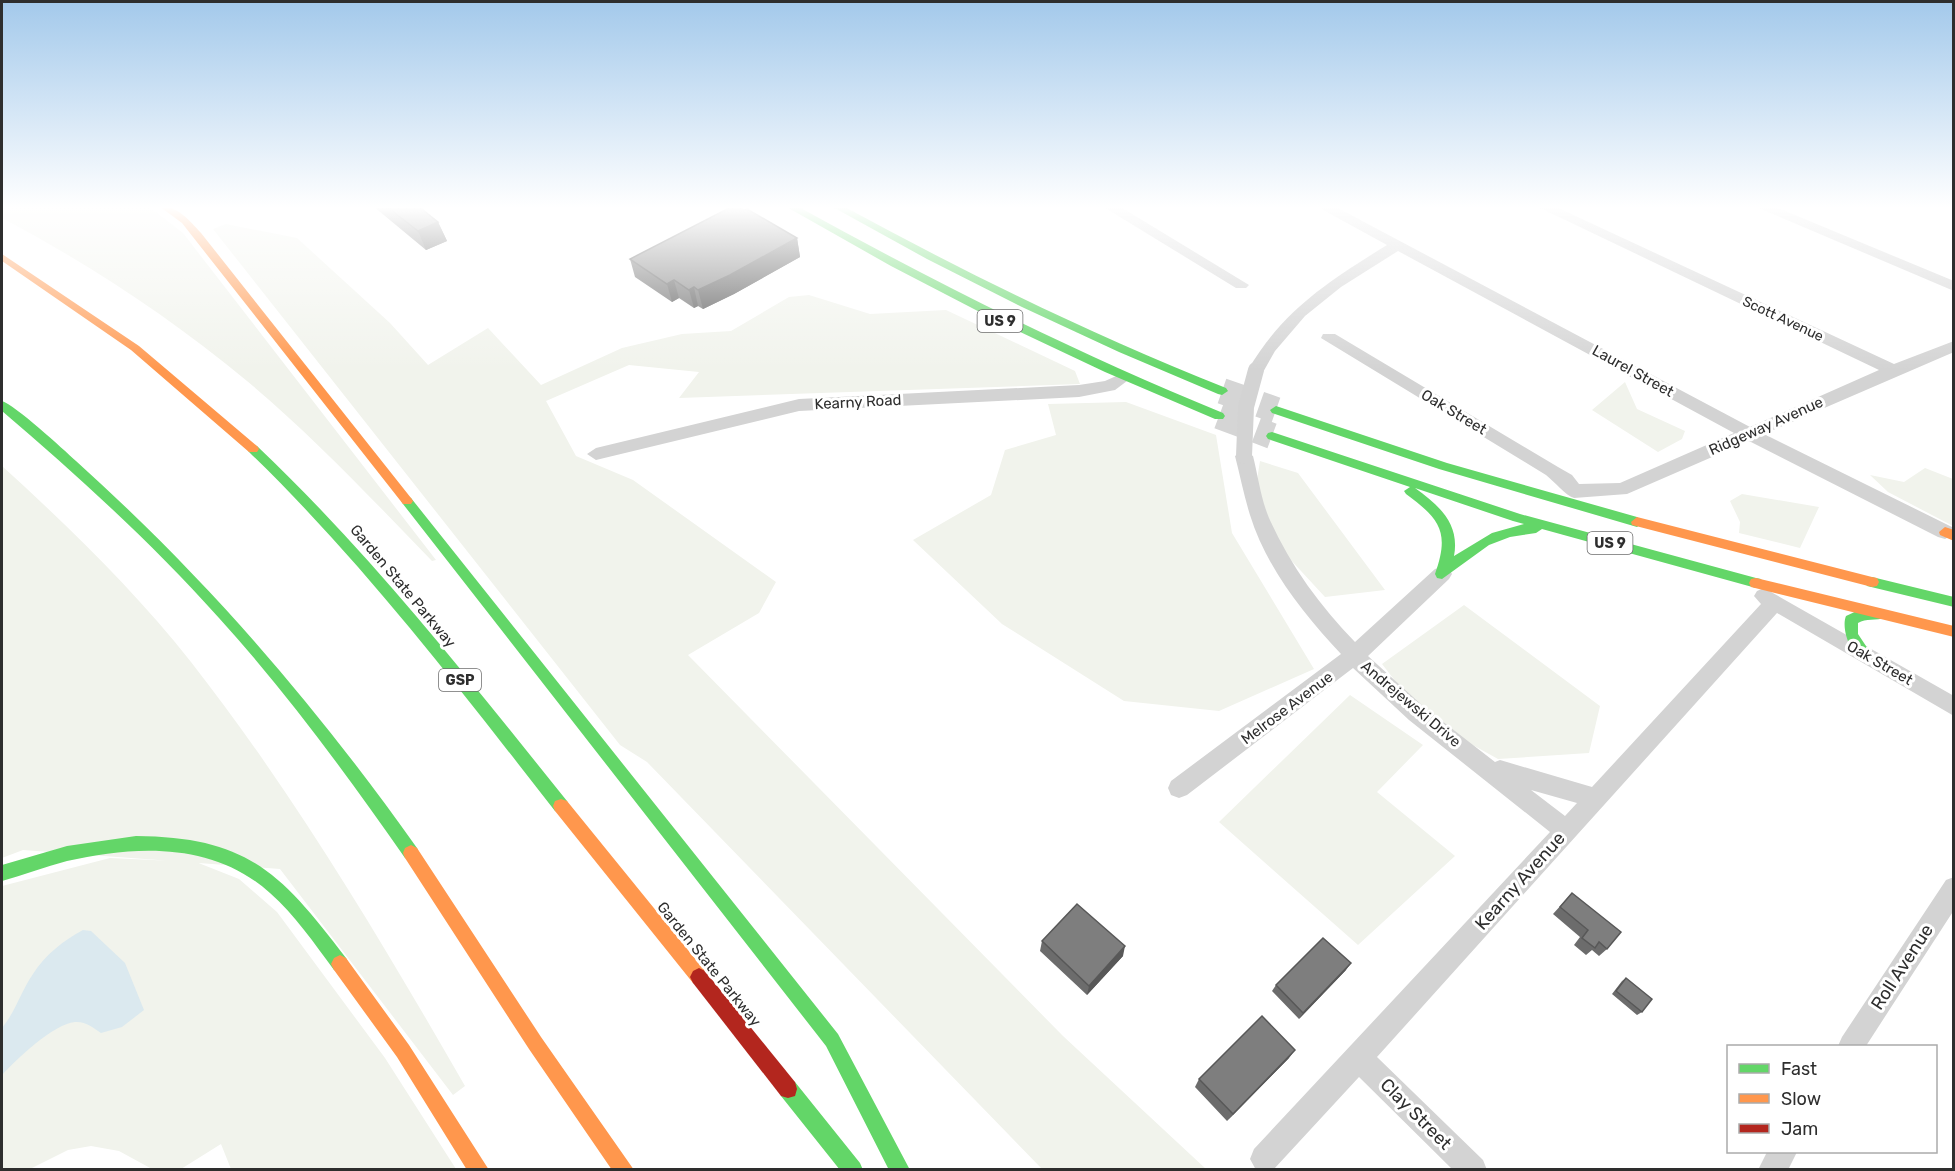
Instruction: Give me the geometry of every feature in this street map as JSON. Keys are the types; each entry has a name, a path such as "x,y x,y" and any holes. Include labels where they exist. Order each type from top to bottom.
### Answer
{"highway":[{"name":"Garden State Parkway","path":"8,261 86,310 175,378 238,433 332,528 448,665 853,1170"},
{"path":"217,261 832,1040 900,1170"},
{"name":"US 9","path":"887,261 951,297 1124,378 1219,416"},
{"name":"US 9","path":"933,261 1017,303 1125,352 1222,391"},
{"path":"2,405 126,510 196,580 264,656 367,790 535,1043 624,1170"},
{"name":"US 9","path":"1276,410 1392,451 1508,487 1667,531 1953,602"},
{"name":"US 9","path":"1272,436 1566,532 1953,632"},
{"path":"1380,473 1422,499 1446,522 1452,543 1442,574"},
{"path":"1508,487 1574,491"},
{"path":"1442,574 1474,546 1497,532 1520,528 1566,532"},
{"path":"1865,655 1849,633 1851,620 1861,614 1880,614"},
{"path":"2,873 78,850 149,843 211,853 245,865 259,873 296,908 362,993 479,1170"},
{"path":"535,1043 576,1127"}],"street":[{"path":"1200,261 1241,285"},
{"name":"Andrejewski Drive","path":"1372,261 1334,284 1300,310 1274,338 1256,370 1245,407 1244,456 1256,510 1285,570 1317,615 1354,656 1400,699 1566,830"},
{"name":"Laurel Street","path":"1427,261 1749,433 1949,534"},
{"name":"Scott Avenue","path":"1659,261 1892,370"},
{"path":"1891,261 1953,287"},
{"name":"Oak Street","path":"1329,338 1552,471 1566,480 1574,491"},
{"name":"Ridgeway Avenue","path":"1574,491 1608,490 1633,485 1892,370 1953,346"},
{"name":"Kearny Road","path":"596,454 799,405 1079,391 1109,386 1124,378"},
{"name":"Melrose Avenue","path":"1179,788 1354,656 1442,574"},
{"name":"Oak Street","path":"1733,577 1953,707"},
{"name":"Kearny Avenue","path":"1264,1159 1775,602"},
{"name":"Andrejewski Drive","path":"1475,758 1520,778 1573,789 1593,800"},
{"name":"Roll Avenue","path":"1852,1045 1953,888"},
{"name":"Clay Street","path":"1359,1058 1473,1170"},
{"path":"1772,1170 1782,1153"}],"shaded area":[{"path":"77,261 204,261 436,560 432,561 319,446 247,381 189,335"},
{"path":"238,261 322,261 390,323 428,365 488,328 541,385 622,348 682,334 731,331 789,297 809,295 870,314 946,310 1075,371 1080,384 679,398 699,372 629,365 546,401 576,456 633,480 776,582 759,613 688,655 1063,1036 1206,1169 1042,1169 647,762 620,745"},
{"path":"1625,382 1637,409 1685,431 1682,439 1658,452 1592,410"},
{"path":"1126,402 1216,435 1232,533 1314,669 1219,711 1124,701 1002,624 913,540 991,495 1005,450 1056,435 1048,404"},
{"path":"1260,461 1298,473 1385,590 1325,597 1251,517"},
{"path":"2,466 124,585 170,636 229,712 336,869 433,1031 465,1086 453,1095 280,869 23,850 2,858"},
{"path":"1925,468 1953,479 1953,526 1888,492 1870,475 1904,482"},
{"path":"1742,494 1819,507 1800,548 1739,533 1740,522 1730,501"},
{"path":"1464,605 1600,706 1589,753 1498,759 1424,718 1382,664"},
{"path":"1350,695 1423,745 1377,792 1455,856 1358,945 1219,822"},
{"path":"110,858 196,862 239,879 277,912 385,1058 456,1169 231,1169 221,1144 181,1169 152,1169 119,1151 91,1146 68,1150 30,1169 2,1170 2,886"},
{"path":"83,930 91,931 125,963 144,1010 122,1027 101,1033 82,1023 66,1024 46,1035 2,1075 2,1028 38,967 62,943"}],"building":[{"path":"632,261 756,261 698,290 694,287 689,290 674,280 667,284"},
{"path":"1572,893 1621,932 1607,949 1599,942 1595,948 1582,938 1588,930 1560,907"},
{"path":"1077,904 1125,946 1089,986 1042,941"},
{"path":"1323,938 1351,963 1303,1013 1276,985"},
{"path":"1626,978 1652,999 1642,1012 1616,991"},
{"path":"1262,1016 1295,1050 1233,1114 1199,1079"}],"tunnel":[{"path":"1222,391 1276,410"},
{"path":"1219,416 1272,436"}],"traffic: fast":[{"path":"889,261 1054,344 1219,416"},
{"path":"937,261 1074,328 1222,391"},
{"path":"2,405 61,454 117,506 223,614 321,729 411,853"},
{"path":"1276,410 1443,466 1637,522"},
{"path":"1272,436 1518,518 1756,583"},
{"path":"253,449 296,490 376,576 561,806"},
{"path":"1410,491 1433,508 1446,525 1449,546 1442,574"},
{"path":"407,501 832,1040 900,1170"},
{"path":"1442,574 1474,548 1496,536 1536,528"},
{"path":"1872,582 1954,602"},
{"path":"1865,655 1851,635 1851,620 1861,614 1880,614"},
{"path":"2,873 67,854 101,847 136,843 170,844 204,849 236,860 276,887 305,918 340,964"},
{"path":"788,1089 853,1170"}],"traffic: slow":[{"path":"7,261 135,348 253,449"},
{"path":"217,261 407,501"},
{"path":"1637,522 1872,582"},
{"path":"1945,532 1954,536"},
{"path":"1756,583 1954,632"},
{"path":"561,806 699,977"},
{"path":"411,853 535,1043 624,1170"},
{"path":"340,964 403,1051 479,1170"}],"traffic: jam":[{"path":"699,977 788,1089"}]}
